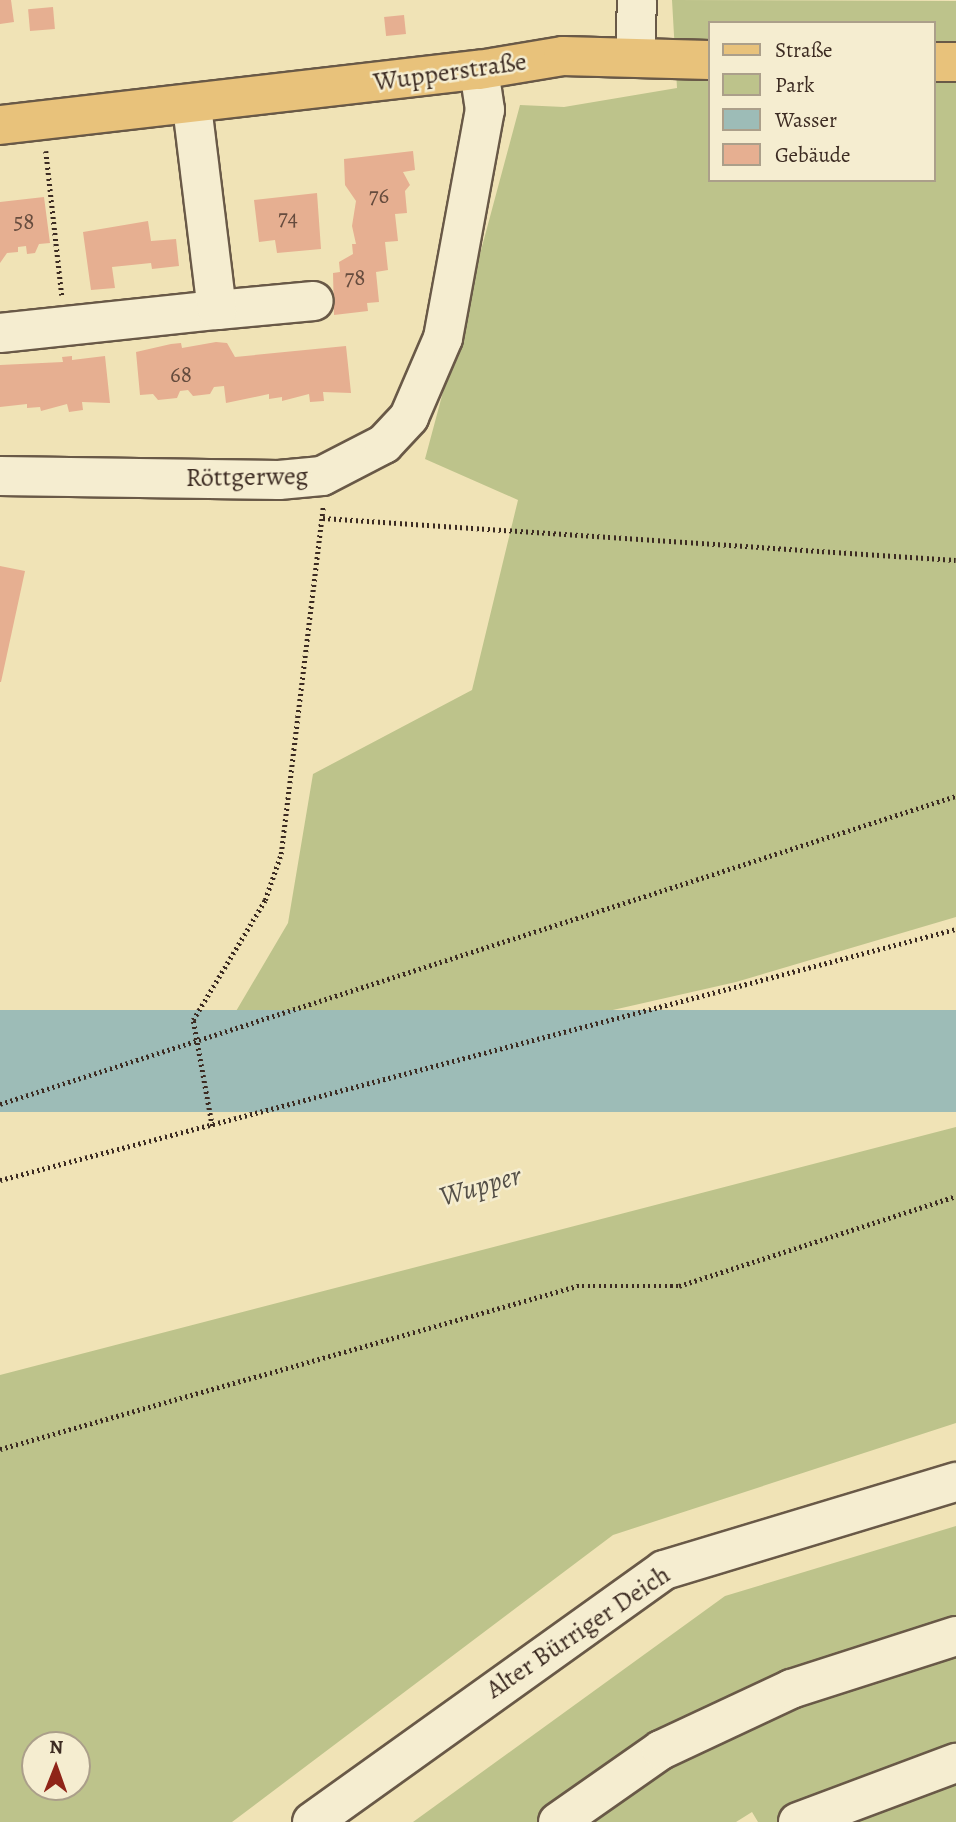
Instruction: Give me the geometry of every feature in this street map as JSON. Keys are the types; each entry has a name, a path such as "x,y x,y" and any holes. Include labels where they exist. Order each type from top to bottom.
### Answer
{"main road":[{"name":"Wupperstraße","path":"0,125 480,70 563,56 635,55 708,60"},
{"path":"935,62 956,62"}],"street":[{"path":"635,55 637,0"},
{"name":"Röttgerweg","path":"0,476 279,480 322,476 384,444 410,417 438,349 485,110 480,70"},
{"path":"192,105 217,310"},
{"path":"0,333 314,301"},
{"name":"Alter Bürriger Deich","path":"312,1822 664,1570 956,1482"},
{"path":"558,1822 661,1750 791,1689 956,1636"},
{"path":"799,1822 956,1763"}],"path":[{"path":"46,150 66,326"},
{"path":"212,1126 194,1042 193,1020 265,900 281,855 323,518 322,476"},
{"path":"323,518 956,560"},
{"path":"0,1104 956,796"},
{"path":"0,1180 956,929"},
{"path":"0,1449 578,1286 679,1286 956,1196"}],"green space":[{"path":"672,0 956,1 956,917 736,982 230,1097 219,1040 288,923 313,774 472,690 518,500 425,459 520,105 564,107 677,88"},
{"path":"956,1127 956,1423 613,1535 232,1822 0,1822 0,1375"},
{"path":"956,1526 956,1822 758,1822 752,1812 736,1822 413,1822 725,1596"}],"water":[{"path":"0,1010 956,1010 956,1112 0,1112"}],"building":[{"path":"0,0 11,0 14,22 0,24"},
{"path":"53,7 55,29 30,31 28,9"},
{"path":"404,15 406,34 386,36 384,17"},
{"path":"413,151 415,170 403,172 410,185 405,191 407,213 395,214 398,241 385,242 388,270 376,272 379,302 367,303 368,311 334,315 333,273 340,272 339,262 353,254 352,244 356,244 352,226 356,201 345,185 344,159"},
{"path":"317,193 321,249 277,253 275,240 259,242 254,200"},
{"path":"44,197 50,243 39,244 35,253 27,254 26,246 18,247 18,252 7,253 0,263 0,202"},
{"path":"148,221 151,241 176,239 179,266 152,269 151,263 112,267 115,288 91,290 83,232"},
{"path":"216,342 227,343 235,357 346,346 351,393 323,392 324,401 310,402 309,394 282,401 282,397 269,399 269,394 226,403 224,386 214,387 210,394 193,396 188,390 180,391 177,398 158,400 153,394 140,395 136,352 171,344 181,343 182,348"},
{"path":"72,356 72,360 105,356 110,403 82,402 83,410 69,412 67,404 41,411 40,407 27,408 27,404 0,407 0,365 63,362 62,357"},
{"path":"0,566 25,571 1,682 0,682"}],"water label":[{"name":"Wupper","path":"480,1186"}]}
